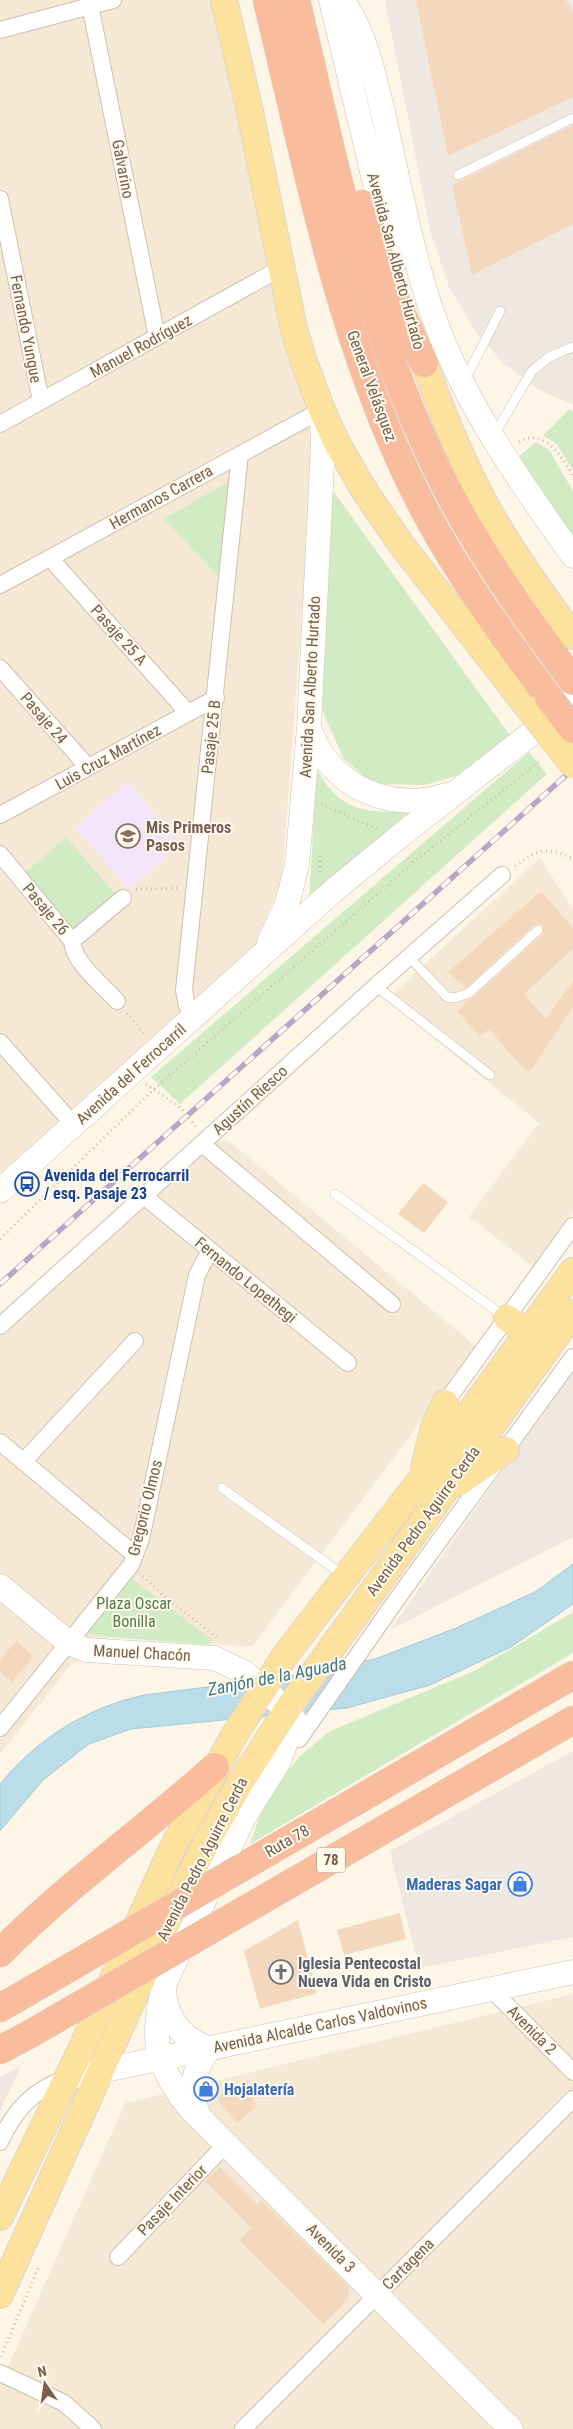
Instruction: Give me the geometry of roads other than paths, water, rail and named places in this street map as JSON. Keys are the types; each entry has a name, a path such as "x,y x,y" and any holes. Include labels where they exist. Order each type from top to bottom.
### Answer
{"highway":[{"name":"General Velásquez","path":"267,0 330,255 359,355 391,439 426,512 467,583 559,694"},
{"name":"General Velásquez","path":"296,0 359,259 376,315 410,409 428,450 467,526 513,598 559,694 573,729"},
{"path":"308,50 338,122 389,286 424,362"},
{"name":"Ruta 78","path":"0,2008 573,1675"},
{"name":"78","path":"0,2050 573,1720"},
{"path":"0,1953 62,1894 168,1809 216,1767"}],"main road":[{"name":"Avenida San Alberto Hurtado","path":"224,0 249,107 281,268 302,360 322,410 349,465 381,515 559,694 573,765"},
{"name":"Avenida San Alberto Hurtado","path":"424,362 454,440 490,512 530,577 573,636"},
{"name":"Avenida Pedro Aguirre Cerda","path":"0,2217 67,2078 172,1849 235,1734 254,1680 278,1666 422,1478 518,1325 573,1271"},
{"name":"Avenida Pedro Aguirre Cerda","path":"0,2295 52,2184 100,2071 205,1844 240,1783 293,1727 321,1663 573,1313"},
{"path":"422,1478 433,1431 445,1403"},
{"path":"443,1493 506,1450"}],"street":[{"path":"0,30 90,3 113,0"},
{"name":"Avenida San Alberto Hurtado","path":"331,0 396,274 424,362"},
{"path":"342,0 356,26 371,65 425,289 439,332 463,385 497,445 573,556"},
{"name":"Galvarino","path":"90,3 157,337"},
{"name":"Fernando Yungue","path":"0,199 40,401"},
{"name":"Manuel Rodríguez","path":"0,424 281,268"},
{"name":"Avenida San Alberto Hurtado","path":"261,957 280,922 297,865 309,728 323,445 322,410"},
{"name":"Hermanos Carrera","path":"0,585 322,410"},
{"name":"Pasaje 25 B","path":"194,1018 187,1006 184,990 240,454"},
{"name":"Pasaje 25 A","path":"50,558 188,713"},
{"name":"Pasaje 24","path":"0,668 88,768"},
{"name":"Avenida del Ferrocarril","path":"0,1190 194,1018 333,891 453,794 559,694"},
{"name":"Luis Cruz Martínez","path":"0,815 216,698"},
{"path":"309,728 326,761 344,778 365,791 394,800 409,801 424,801 453,794"},
{"name":"Pasaje 26","path":"0,854 72,941 74,951 79,960 117,1001"},
{"name":"Agustín Riesco","path":"0,1326 376,986 502,875"},
{"name":"Pasaje 26","path":"72,941 123,898"},
{"path":"0,1042 74,1125"},
{"path":"202,1144 392,1304"},
{"name":"Fernando Lopethegi","path":"144,1196 348,1363"},
{"name":"Avenida Pedro Aguirre Cerda","path":"445,1403 518,1325 573,1226"},
{"name":"Gregorio Olmos","path":"0,1728 133,1560 197,1275 210,1250"},
{"path":"24,1462 135,1341"},
{"name":"Avenida Pedro Aguirre Cerda","path":"293,1727 361,1651 573,1357"},
{"path":"0,1442 133,1560"},
{"name":"Manuel Chacón","path":"0,1586 69,1643 98,1653 214,1658 254,1680 293,1727"},
{"path":"161,2059 156,2023 164,1990 243,1819 270,1776 293,1727"},
{"name":"Avenida Alcalde Carlos Valdovinos","path":"67,2078 573,1972"},
{"name":"Avenida 2","path":"491,1989 573,2072"},
{"path":"164,1990 166,2007 174,2023 193,2042 209,2049 197,2066 193,2082 193,2097 200,2117"},
{"name":"Avenida 3","path":"161,2059 179,2095 511,2429"},
{"path":"0,2142 12,2117 26,2100 44,2087 67,2078"},
{"name":"Cartagena","path":"243,2429 573,2099"},
{"name":"Pasaje Interior","path":"118,2257 227,2144"},
{"path":"0,2373 64,2403 93,2429"}],"lane":[{"path":"458,175 573,118"},
{"path":"463,385 500,311"},
{"path":"497,445 532,371 549,357 573,348"},
{"path":"409,957 447,997 455,998 469,993 538,930"},
{"path":"376,986 490,1074"},
{"path":"334,1194 518,1325"},
{"path":"222,1488 346,1576"}],"water":[{"path":"573,1564 573,1604 511,1647 430,1685 347,1708 131,1729 89,1744 43,1780 0,1831 0,1784 30,1753 47,1739 64,1727 102,1708 144,1695 286,1677 375,1659 456,1628 535,1592"}],"railway":[{"path":"0,1284 573,769"}],"place":[{"name":"Mis Primeros Pasos","path":"128,836"},
{"name":"Avenida del Ferrocarril / esq. Pasaje 23","path":"27,1184"},
{"name":"Maderas Sagar","path":"520,1884"},
{"name":"Iglesia Pentecostal Nueva Vida en Cristo","path":"281,1972"},
{"name":"Hojalatería","path":"206,2089"}],"park label":[{"name":"Plaza Oscar Bonilla","path":"134,1612"}],"water label":[{"name":"Zanjón de la Aguada","path":"277,1676"}]}
